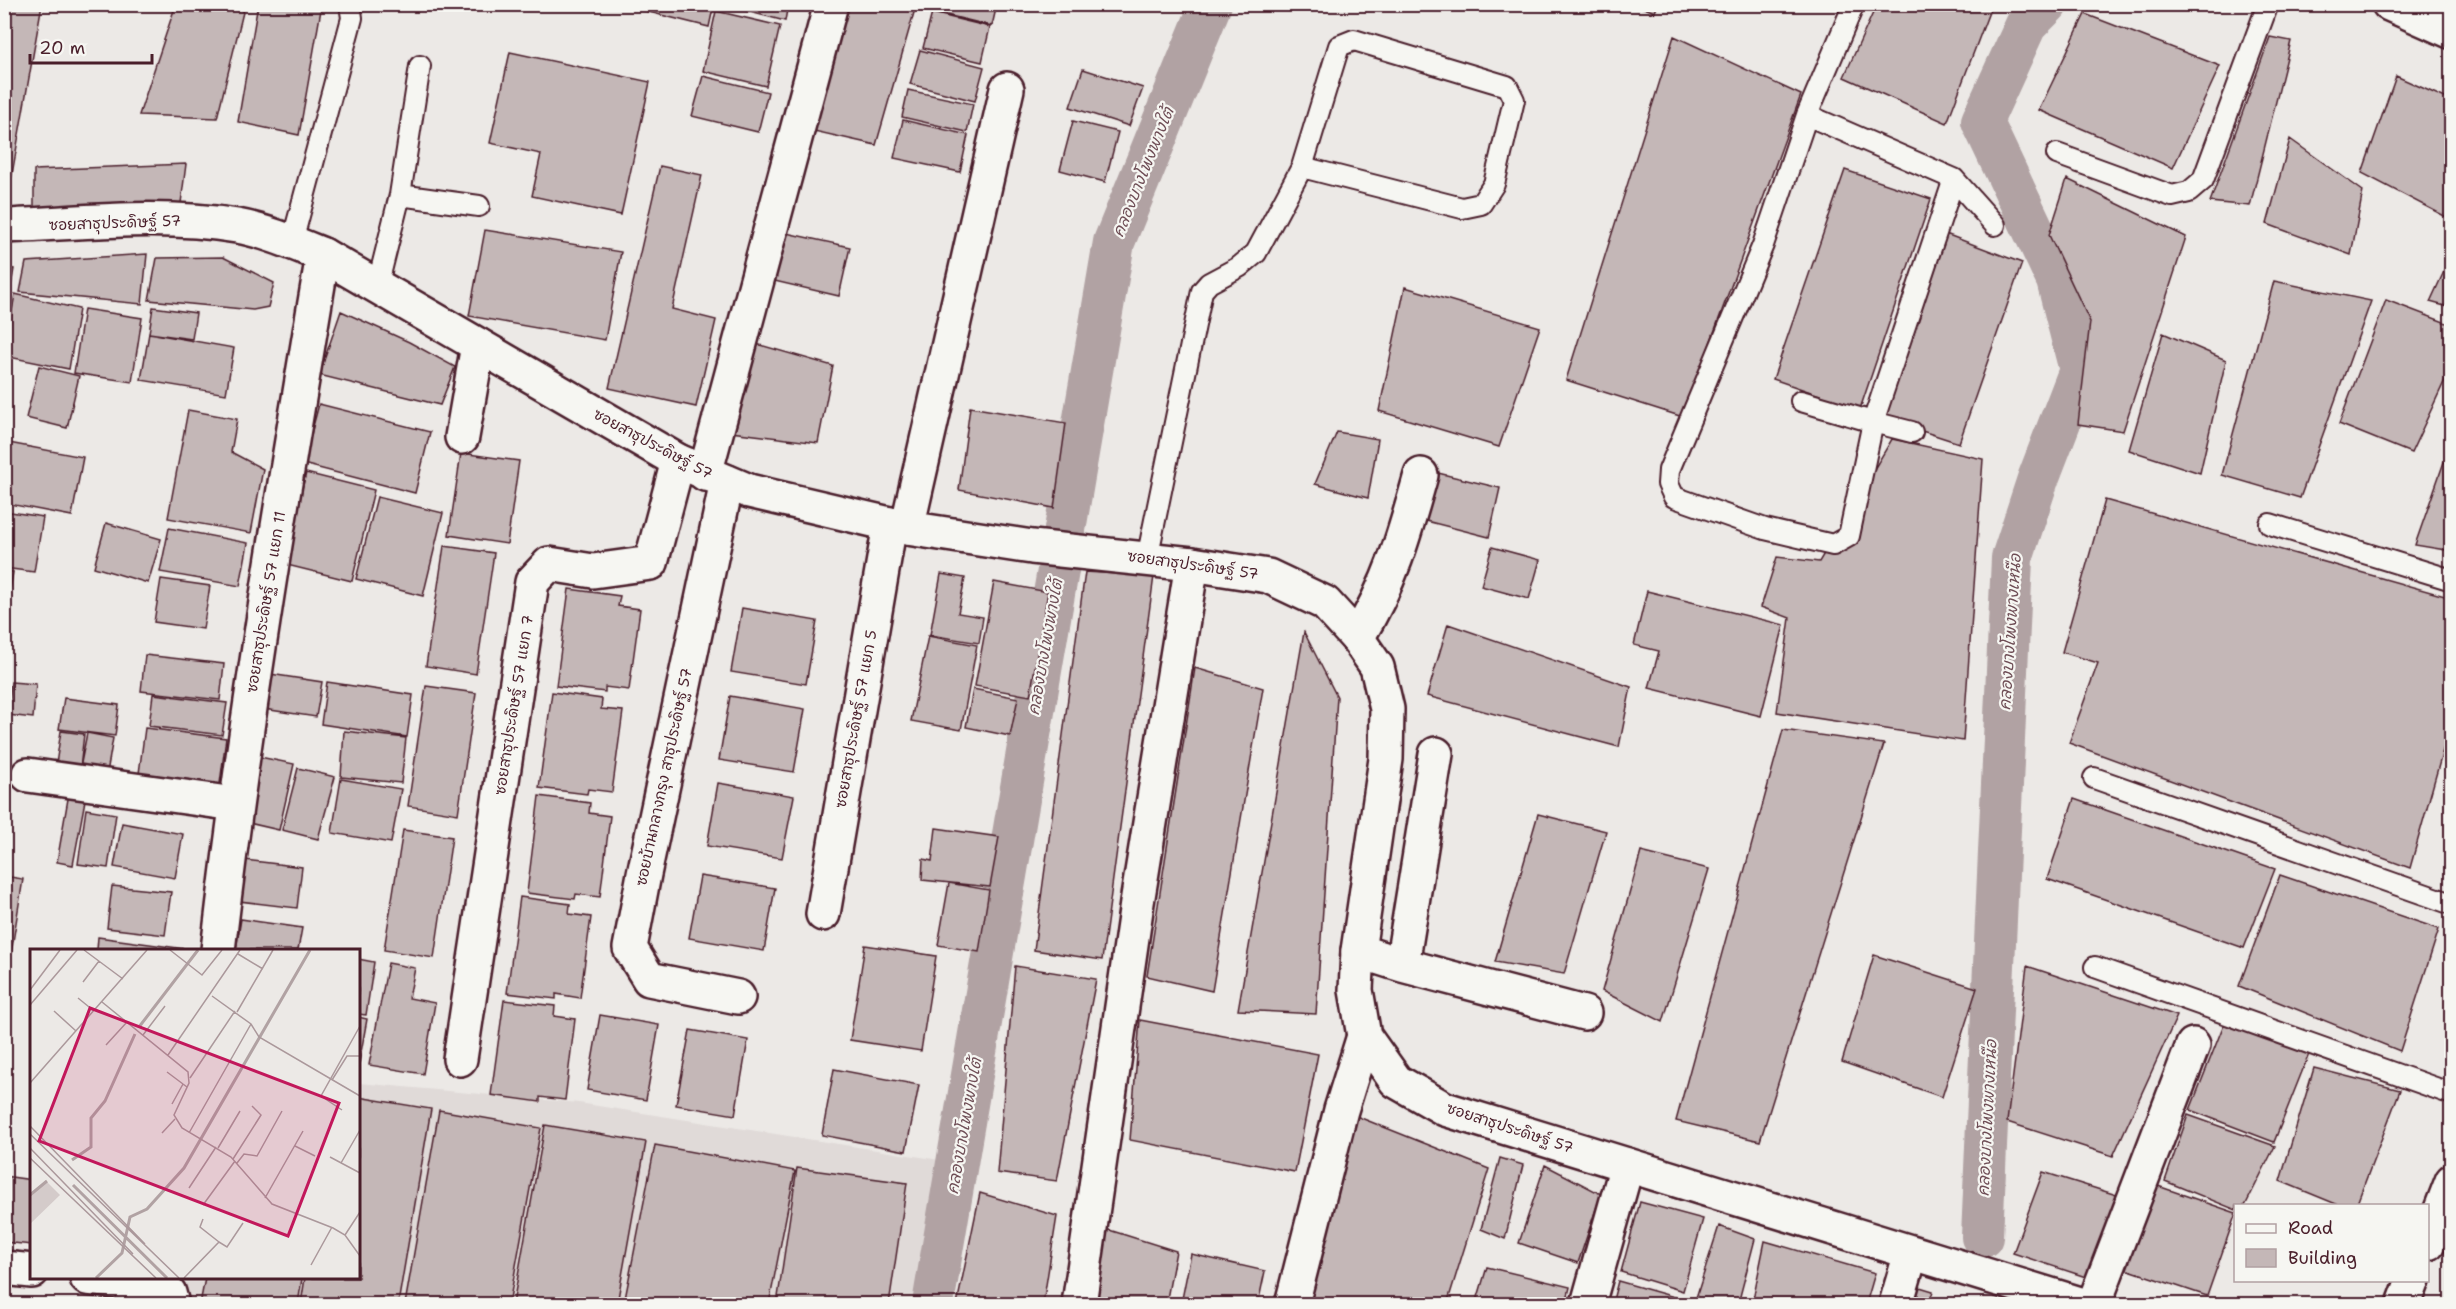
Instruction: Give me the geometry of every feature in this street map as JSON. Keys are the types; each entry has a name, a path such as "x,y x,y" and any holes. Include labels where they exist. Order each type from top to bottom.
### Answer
{"street":[{"path":"703,472 831,4"},
{"path":"2389,4 2451,32"},
{"name":"ซอยสาธุประดิษฐ์ 57 แยก 5","path":"823,914 898,526 1007,89"},
{"name":"ซอยสาธุประดิษฐ์ 57","path":"4,226 172,219 239,226 292,242 324,255 703,472 749,491 898,526 1032,547 1192,564 1268,576 1325,603 1357,638 1377,667 1387,709 1386,759 1359,951 1356,990 1364,1036 1396,1081 1445,1109 2080,1305"},
{"name":"ซอยสาธุประดิษฐ์ 57 แยก 11","path":"218,949 235,804 262,613 324,255"},
{"path":"462,436 478,345"},
{"name":"ซอยบ้านกลางกรุง สาธุประดิษฐ์ 57","path":"703,472 644,874 630,948 649,979 738,997"},
{"name":"ซอยสาธุประดิษฐ์ 57 แยก 7","path":"460,1059 532,582 549,564 593,571 651,563 703,472"},
{"path":"1357,638 1378,604 1397,561 1421,475"},
{"path":"1079,1305 1135,915 1192,564"},
{"path":"1402,965 1436,754"},
{"path":"28,775 235,804"},
{"path":"1359,951 1402,965 1584,1013"},
{"path":"1292,1305 1341,1110 1364,1036"},
{"path":"2094,1305 2193,1045"},
{"path":"1587,1305 1627,1165"},
{"path":"2429,1239 2451,1181"},
{"path":"1896,1305 1911,1253"},
{"path":"4,1268 30,1271"},
{"path":"96,1279 152,1285 169,1293 172,1305"}],"lane":[{"path":"292,242 352,18 350,4"},
{"path":"1854,4 1807,115 1762,245 1669,470 1668,484 1674,497 1765,529 1833,545 1849,536 1873,422 1954,179"},
{"path":"2057,154 2172,196 2189,192 2203,180 2268,4"},
{"path":"1147,559 1202,291 1209,283 1239,267 1256,253 1302,167 1339,46 1346,41 1354,40 1507,86 1512,92 1514,99 1494,184 1481,204 1462,208 1302,167"},
{"path":"377,287 400,195 420,66"},
{"path":"1807,115 1954,179 1995,225"},
{"path":"400,195 479,206"},
{"path":"1801,401 1912,432"},
{"path":"2270,524 2451,580"},
{"path":"2094,778 2451,904"},
{"path":"2095,967 2451,1094"}],"shaded area":[{"path":"360,1083 579,1103 946,1161 920,1304 182,1304 184,1279 360,1279"}],"building":[{"path":"4,4 42,4 11,180 4,179"},
{"path":"176,4 245,4 217,118 139,115"},
{"path":"258,4 322,4 299,135 238,122"},
{"path":"617,4 714,4 709,27"},
{"path":"719,4 788,4 785,21"},
{"path":"841,4 884,4 915,9 876,145 814,131 815,107"},
{"path":"932,4 997,4 992,26 930,11"},
{"path":"1633,4 1658,4 1655,12"},
{"path":"1877,4 1992,4 1947,123 1844,77"},
{"path":"716,11 780,26 766,86 703,71"},
{"path":"932,13 990,27 982,62 923,48"},
{"path":"2085,14 2220,66 2173,168 2039,110"},
{"path":"1674,36 1801,95 1683,417 1566,380"},
{"path":"2270,37 2291,41 2250,206 2210,202"},
{"path":"920,50 984,67 975,101 910,84"},
{"path":"510,52 650,82 621,215 532,196 541,154 490,143"},
{"path":"1083,69 1143,88 1129,126 1070,107"},
{"path":"703,76 768,92 758,132 692,116"},
{"path":"2396,76 2452,101 2452,220 2362,173"},
{"path":"908,90 973,104 967,132 902,117"},
{"path":"903,120 968,135 960,172 894,158"},
{"path":"1073,121 1118,132 1105,182 1060,170"},
{"path":"2290,139 2363,191 2351,255 2267,224"},
{"path":"186,164 181,203 34,208 34,170"},
{"path":"660,166 702,175 672,309 716,320 696,407 609,388"},
{"path":"1845,170 1931,199 1860,409 1773,379"},
{"path":"2067,179 2186,237 2123,431 2078,424 2090,322 2049,235"},
{"path":"485,230 621,252 605,340 469,316"},
{"path":"777,231 850,247 839,296 766,279"},
{"path":"1943,233 2022,263 1959,443 1882,418"},
{"path":"147,254 142,304 20,292 26,262"},
{"path":"2452,254 2452,308 2430,302"},
{"path":"223,257 274,283 268,307 253,310 149,300 157,258"},
{"path":"4,268 14,269 4,326"},
{"path":"2274,281 2371,301 2300,498 2222,475"},
{"path":"1405,287 1540,327 1499,447 1379,411"},
{"path":"15,294 79,309 69,369 4,356"},
{"path":"2386,300 2452,325 2452,365 2411,453 2339,424"},
{"path":"153,307 196,313 192,339 149,333"},
{"path":"84,309 142,318 132,382 74,373"},
{"path":"341,311 409,342 455,367 440,405 319,375"},
{"path":"149,333 234,348 226,394 141,380"},
{"path":"2163,333 2226,360 2200,473 2129,450"},
{"path":"753,343 833,366 818,443 731,432"},
{"path":"39,366 79,376 67,428 26,418"},
{"path":"319,404 430,432 415,493 303,464"},
{"path":"970,407 1066,423 1054,508 959,490"},
{"path":"188,410 237,419 231,452 263,469 251,533 168,518"},
{"path":"1337,432 1378,439 1368,498 1315,484"},
{"path":"1892,439 1983,459 1963,741 1777,712 1790,618 1761,607 1777,557 1819,562"},
{"path":"9,443 83,457 72,516 4,503 4,465"},
{"path":"461,453 519,461 507,544 449,535"},
{"path":"2444,462 2452,464 2452,551 2415,545"},
{"path":"306,473 374,490 352,581 283,564"},
{"path":"1438,473 1500,488 1489,537 1426,521"},
{"path":"377,497 443,513 423,596 356,579"},
{"path":"2105,500 2452,598 2452,718 2410,868 2069,743 2098,663 2062,652"},
{"path":"4,511 43,517 34,572 4,568"},
{"path":"106,523 161,539 148,583 94,567"},
{"path":"169,528 248,543 240,586 160,572"},
{"path":"444,546 494,553 476,674 426,666"},
{"path":"1492,547 1540,560 1529,599 1481,586"},
{"path":"4,571 13,572 6,614 4,614"},
{"path":"1085,572 1154,576 1102,960 1034,950"},
{"path":"941,574 965,578 958,613 983,617 979,643 930,635"},
{"path":"161,579 210,586 203,629 154,622"},
{"path":"994,582 1048,592 1030,696 975,686"},
{"path":"569,589 620,596 618,606 640,609 629,690 605,687 605,692 556,686"},
{"path":"1647,591 1784,625 1761,716 1649,688 1659,651 1634,645"},
{"path":"742,608 817,621 806,684 731,672"},
{"path":"1448,624 1631,687 1619,747 1427,696"},
{"path":"1304,632 1337,697 1316,1014 1238,1010"},
{"path":"928,636 977,645 961,730 911,721"},
{"path":"145,655 224,664 220,700 141,691"},
{"path":"1195,668 1263,688 1212,991 1147,976"},
{"path":"270,674 322,682 316,717 264,709"},
{"path":"11,682 36,684 33,718 8,715"},
{"path":"327,682 413,695 407,737 321,724"},
{"path":"426,686 476,693 458,814 408,806"},
{"path":"973,689 1018,698 1010,736 966,727"},
{"path":"552,692 602,699 601,709 623,711 612,792 588,789 587,794 539,788"},
{"path":"153,694 227,703 222,735 149,726"},
{"path":"730,696 805,709 794,772 719,760"},
{"path":"64,698 119,705 115,736 59,729"},
{"path":"145,728 226,738 219,791 138,781"},
{"path":"1783,730 1884,744 1760,1141 1676,1121"},
{"path":"61,731 84,734 80,768 56,764"},
{"path":"344,731 406,738 401,783 341,777"},
{"path":"87,733 113,738 107,773 80,768"},
{"path":"255,756 294,764 279,830 240,821"},
{"path":"298,768 335,777 318,839 282,830"},
{"path":"341,779 401,789 391,843 332,833"},
{"path":"718,783 794,796 782,858 707,846"},
{"path":"69,793 86,795 73,865 57,862"},
{"path":"539,796 590,803 589,813 610,816 600,897 576,894 575,899 527,893"},
{"path":"2074,799 2275,869 2244,948 2047,879"},
{"path":"86,809 116,814 108,868 78,864"},
{"path":"1538,814 1606,831 1564,974 1495,962"},
{"path":"122,823 183,834 175,878 114,867"},
{"path":"936,828 999,837 990,887 922,880 923,859 932,861"},
{"path":"403,830 452,837 434,958 384,950"},
{"path":"1641,852 1709,869 1663,1022 1602,991"},
{"path":"237,859 302,867 297,908 231,900"},
{"path":"2280,875 2439,929 2400,1051 2239,986"},
{"path":"4,876 23,879 4,998"},
{"path":"700,876 775,888 764,951 689,938"},
{"path":"949,883 989,890 979,952 938,945"},
{"path":"112,886 171,892 165,935 107,928"},
{"path":"520,897 570,904 569,914 591,917 580,998 556,994 556,999 507,993"},
{"path":"241,919 302,928 298,949 236,949"},
{"path":"98,937 185,949 97,949"},
{"path":"865,945 936,956 921,1051 850,1040"},
{"path":"1874,955 1977,988 1942,1097 1842,1062"},
{"path":"360,959 374,962 366,1015 360,1014"},
{"path":"388,963 415,968 409,998 435,1003 423,1074 369,1065"},
{"path":"1015,966 1096,979 1057,1181 997,1173"},
{"path":"2027,966 2177,1016 2113,1156 2007,1122"},
{"path":"504,1000 555,1006 554,1016 575,1019 565,1100 540,1097 540,1102 491,1095"},
{"path":"600,1015 659,1025 646,1100 587,1090"},
{"path":"360,1017 367,1019 360,1058"},
{"path":"1140,1020 1318,1054 1295,1172 1130,1140"},
{"path":"2224,1024 2309,1054 2274,1142 2190,1110"},
{"path":"690,1030 748,1040 735,1115 676,1105"},
{"path":"2314,1068 2400,1090 2357,1204 2336,1204 2280,1181"},
{"path":"834,1069 919,1085 906,1151 822,1135"},
{"path":"360,1097 431,1109 398,1304 301,1304 305,1279 360,1279"},
{"path":"439,1110 541,1128 509,1304 405,1304"},
{"path":"1341,1110 1489,1169 1447,1304 1310,1304"},
{"path":"2188,1115 2275,1146 2246,1204 2234,1204 2234,1209 2165,1181"},
{"path":"545,1125 646,1142 617,1304 513,1304"},
{"path":"655,1145 795,1171 769,1304 624,1304"},
{"path":"1500,1158 1523,1165 1505,1239 1481,1229"},
{"path":"1545,1165 1601,1194 1578,1263 1519,1243"},
{"path":"797,1168 907,1183 889,1304 777,1304"},
{"path":"2043,1172 2123,1197 2092,1279 2013,1253"},
{"path":"4,1176 30,1180 30,1245 4,1242"},
{"path":"2158,1186 2234,1212 2234,1219 2207,1296 2123,1268"},
{"path":"980,1193 1057,1216 1043,1304 957,1304"},
{"path":"1640,1202 1703,1219 1683,1291 1621,1272"},
{"path":"1719,1226 1755,1239 1738,1304 1694,1304"},
{"path":"1106,1229 1176,1251 1166,1304 1096,1304"},
{"path":"1765,1241 1875,1273 1866,1304 1752,1304"},
{"path":"1191,1254 1265,1271 1258,1304 1181,1304"},
{"path":"1487,1267 1570,1287 1566,1304 1476,1304"},
{"path":"1890,1278 1933,1291 1929,1304 1880,1304"},
{"path":"205,1279 302,1279 298,1304 200,1304"},
{"path":"1618,1281 1678,1298 1676,1304 1612,1304"}],"waterway":[{"name":"คลองบางโพงพางใต้","path":"933,1304 1114,242 1211,4"},
{"name":"คลองบางโพงพางเหนือ","path":"1982,1237 2012,558 2038,479 2080,370 2057,280 1982,121 2026,25 2047,4"}]}
